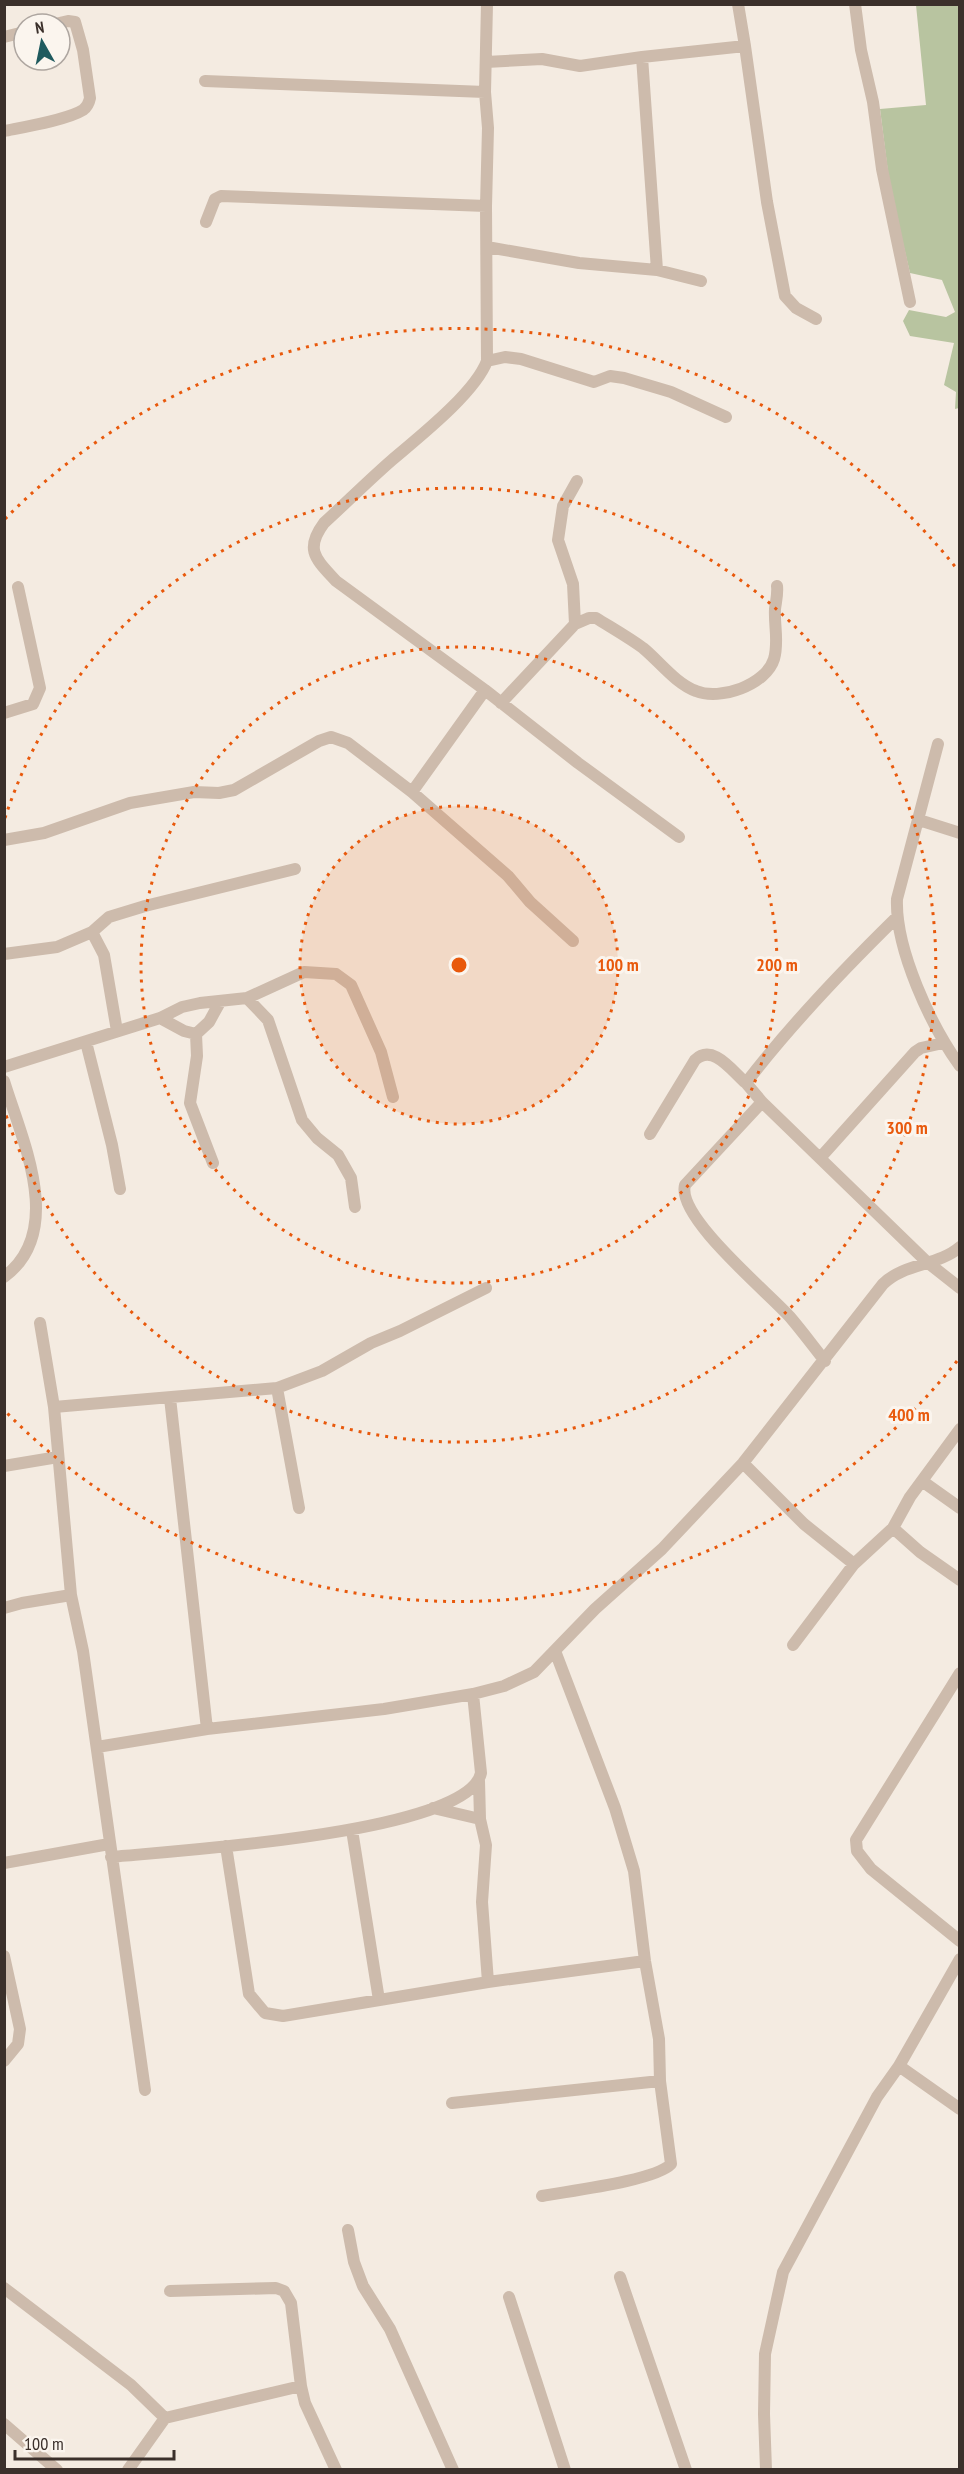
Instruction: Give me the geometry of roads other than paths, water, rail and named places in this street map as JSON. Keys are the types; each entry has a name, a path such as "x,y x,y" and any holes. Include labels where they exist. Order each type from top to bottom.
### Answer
{"street":[{"path":"487,4 485,92 488,128 486,206 488,361 483,372 448,410 324,523 316,535 313,546 316,559 336,581 485,690 578,764 679,837"},
{"path":"738,4 768,213 785,296 796,308 816,319"},
{"path":"855,4 861,50 873,102 882,169 910,302"},
{"path":"4,131 85,110 90,98 83,51 75,22 72,22"},
{"path":"486,62 542,59 580,66 745,46"},
{"path":"642,57 657,270"},
{"path":"205,81 485,92"},
{"path":"206,222 215,199 221,196 486,206"},
{"path":"487,247 579,263 657,270 701,281"},
{"path":"488,361 505,357 521,358 594,382 610,376 624,378 670,392 726,417"},
{"path":"575,624 573,584 558,540 563,506 577,481"},
{"path":"4,713 33,704 40,688 18,586"},
{"path":"501,703 575,624 589,618 596,618 642,647 694,691 723,694 744,688 762,675 773,661 777,644 775,611 777,586"},
{"path":"412,792 485,690"},
{"path":"4,840 44,833 130,803 194,792 219,794 234,790 319,741 331,737 348,743 412,792 508,876 530,902 573,941"},
{"path":"938,744 897,899 896,918 903,946 943,1043 960,1066"},
{"path":"919,820 960,833"},
{"path":"4,954 57,947 92,932 109,917 295,869"},
{"path":"746,1083 765,1057 844,969 896,918"},
{"path":"92,932 104,955 117,1031"},
{"path":"4,1067 160,1018 182,1007 247,998 304,972 336,974 351,985 381,1052 393,1097"},
{"path":"247,998 268,1020 302,1120 317,1138 338,1155 351,1178 355,1207"},
{"path":"213,1163 190,1103 195,1073 196,1034 209,1022 220,1002"},
{"path":"160,1018 184,1031 196,1034"},
{"path":"86,1042 110,1133 120,1189"},
{"path":"820,1158 915,1052 921,1048 943,1043"},
{"path":"650,1134 695,1060 701,1055 708,1054 718,1057 927,1262 960,1288"},
{"path":"4,1081 33,1175 38,1210 32,1241 17,1267 4,1277"},
{"path":"762,1102 685,1185 685,1196 709,1236 790,1316 825,1361"},
{"path":"96,1747 207,1729 384,1708 473,1694 520,1680 534,1672 595,1609 662,1549 743,1463 883,1284 901,1270 927,1262 960,1247"},
{"path":"54,1407 277,1388 321,1371 371,1343 486,1288"},
{"path":"40,1323 54,1407 71,1595 83,1651 145,2090"},
{"path":"277,1388 299,1508"},
{"path":"170,1398 207,1729"},
{"path":"793,1645 854,1564 893,1528 922,1481 960,1430"},
{"path":"4,1466 58,1457"},
{"path":"743,1463 804,1524 854,1564"},
{"path":"922,1481 960,1508"},
{"path":"893,1528 920,1552 960,1580"},
{"path":"4,1608 71,1595"},
{"path":"542,2196 629,2180 666,2169 670,2164 660,2081 659,2039 645,1961 634,1871 625,1838 589,1735 555,1652"},
{"path":"960,1673 856,1840 857,1851 871,1869 960,1941"},
{"path":"473,1694 481,1773 479,1781 480,1819 486,1845 482,1902 488,1982"},
{"path":"4,1863 110,1851 226,1846 352,1830 393,1822 433,1808 462,1796 479,1781"},
{"path":"433,1808 480,1819"},
{"path":"352,1830 379,2000"},
{"path":"226,1846 249,1994 255,2004 265,2013 283,2016 488,1982 645,1961"},
{"path":"4,1956 20,2029 18,2044 4,2061"},
{"path":"766,2469 765,2354 783,2272 876,2097 899,2066 960,1959"},
{"path":"899,2066 960,2109"},
{"path":"452,2103 660,2081"},
{"path":"348,2230 354,2262 363,2286 390,2329 453,2469"},
{"path":"620,2277 686,2469"},
{"path":"4,2288 131,2385 165,2418"},
{"path":"170,2290 276,2288 284,2291 291,2303 301,2386 312,2421 336,2469"},
{"path":"509,2297 565,2469"},
{"path":"128,2469 165,2418 301,2386"},
{"path":"4,2424 57,2469"}]}
